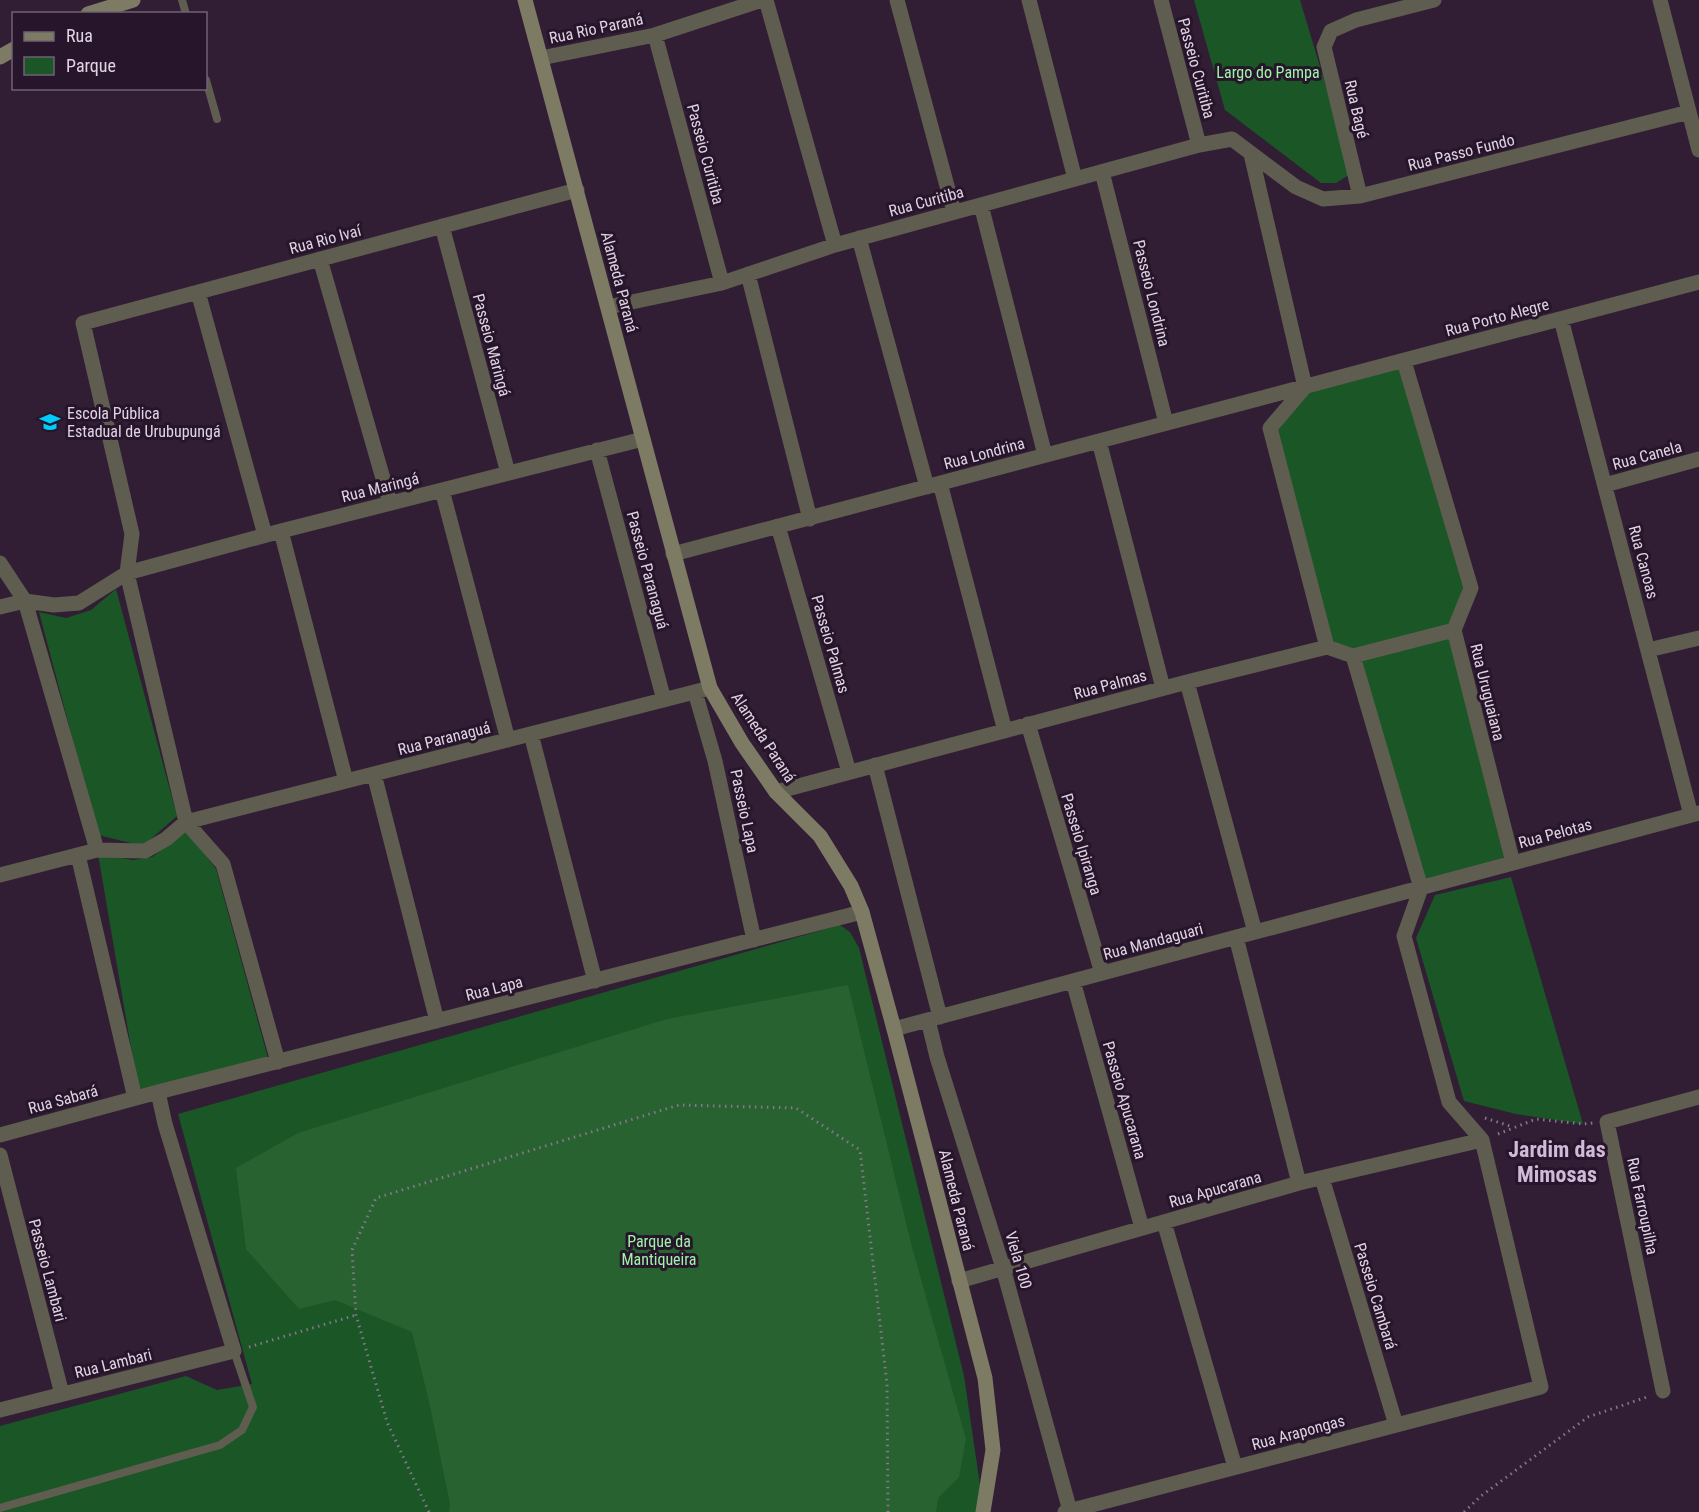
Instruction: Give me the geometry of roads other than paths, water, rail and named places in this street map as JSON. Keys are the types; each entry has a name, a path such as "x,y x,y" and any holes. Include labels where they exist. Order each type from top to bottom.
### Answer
{"street":[{"path":"95,12 134,0"},
{"name":"Alameda Paraná","path":"525,0 710,688 742,743 776,792 820,836 851,886 862,912 985,1378 993,1450 982,1512"},
{"path":"764,0 835,245"},
{"name":"Rua Rio Paraná","path":"541,58 655,35 764,0"},
{"path":"897,0 954,212"},
{"path":"1029,0 1075,179"},
{"name":"Passeio Curitiba","path":"1161,0 1199,145"},
{"name":"Rua Bagé","path":"1360,196 1324,48 1331,31 1356,20 1434,0"},
{"path":"1660,0 1699,150"},
{"name":"Passeio Curitiba","path":"655,35 722,283"},
{"name":"Rua Passo Fundo","path":"1251,154 1296,187 1323,199 1360,196 1689,112"},
{"name":"Rua Curitiba","path":"608,307 722,283 859,238 1199,145 1232,139 1251,154"},
{"path":"1251,154 1305,387 1270,428 1326,646 1353,656 1454,630"},
{"name":"Passeio Londrina","path":"1102,172 1167,423"},
{"name":"Rua Rio Ivaí","path":"127,573 132,534 83,323 577,190"},
{"path":"981,205 1045,455"},
{"name":"Passeio Maringá","path":"442,226 508,473"},
{"path":"859,238 1005,731"},
{"path":"320,259 390,503"},
{"path":"748,274 810,519"},
{"name":"Rua Porto Alegre","path":"1305,387 1699,282"},
{"path":"198,292 265,536"},
{"name":"Rua Canoas","path":"1561,319 1648,650 1695,814"},
{"name":"Rua Uruguaiana","path":"1404,361 1471,588 1454,630 1513,862"},
{"name":"Rua Londrina","path":"673,554 1305,387"},
{"name":"Rua Maringá","path":"25,601 54,605 79,603 127,573 280,531 643,438"},
{"path":"1100,441 1163,688"},
{"name":"Passeio Paranaguá","path":"597,450 664,700"},
{"name":"Rua Canela","path":"1605,485 1699,459"},
{"path":"442,490 508,740"},
{"name":"Passeio Palmas","path":"778,526 849,772"},
{"path":"280,531 346,781"},
{"path":"0,562 25,601 97,850"},
{"path":"127,573 186,822 223,864 278,1062"},
{"path":"0,607 25,601"},
{"path":"1648,650 1699,638"},
{"name":"Rua Palmas","path":"776,792 1326,646"},
{"path":"1353,656 1421,888 1404,936 1449,1102 1482,1140"},
{"path":"1187,682 1256,932"},
{"name":"Rua Paranaguá","path":"186,822 710,688"},
{"name":"Passeio Lapa","path":"694,692 715,761 754,940"},
{"name":"Passeio Ipiranga","path":"1028,724 1102,973"},
{"path":"531,734 595,981"},
{"path":"875,765 934,1018"},
{"path":"374,774 437,1021"},
{"name":"Rua Pelotas","path":"1421,888 1695,814"},
{"path":"0,875 97,850 145,851 166,839 186,822"},
{"path":"78,855 135,1098"},
{"name":"Rua Mandaguari","path":"894,1029 1421,888"},
{"name":"Rua Lapa","path":"135,1098 862,912"},
{"path":"1236,937 1299,1183"},
{"name":"Passeio Apucarana","path":"1073,981 1142,1228"},
{"name":"Viela 100","path":"934,1018 937,1057 1003,1268 1068,1511"},
{"path":"158,1092 165,1124 234,1351"},
{"name":"Rua Farroupilha","path":"1663,1391 1606,1122 1699,1097"},
{"name":"Rua Sabará","path":"0,1135 135,1098"},
{"name":"Rua Apucarana","path":"959,1281 1299,1183 1482,1140"},
{"name":"Rua Arapongas","path":"1068,1511 1540,1387 1482,1140"},
{"name":"Passeio Lambari","path":"0,1155 62,1394"},
{"name":"Passeio Cambará","path":"1322,1178 1396,1425"},
{"path":"1164,1222 1235,1467"},
{"name":"Rua Lambari","path":"0,1410 234,1351"}],"lane":[{"path":"207,84 217,119"},
{"path":"0,1508 220,1445 242,1430 253,1407 234,1351"}],"place":[{"name":"Escola Pública Estadual de Urubupungá","path":"50,422"}],"district":[{"name":"Jardim das Mimosas","path":"1557,1162"}],"park label":[{"name":"Largo do Pampa","path":"1268,72"},
{"name":"Parque da Mantiqueira","path":"659,1250"}]}
